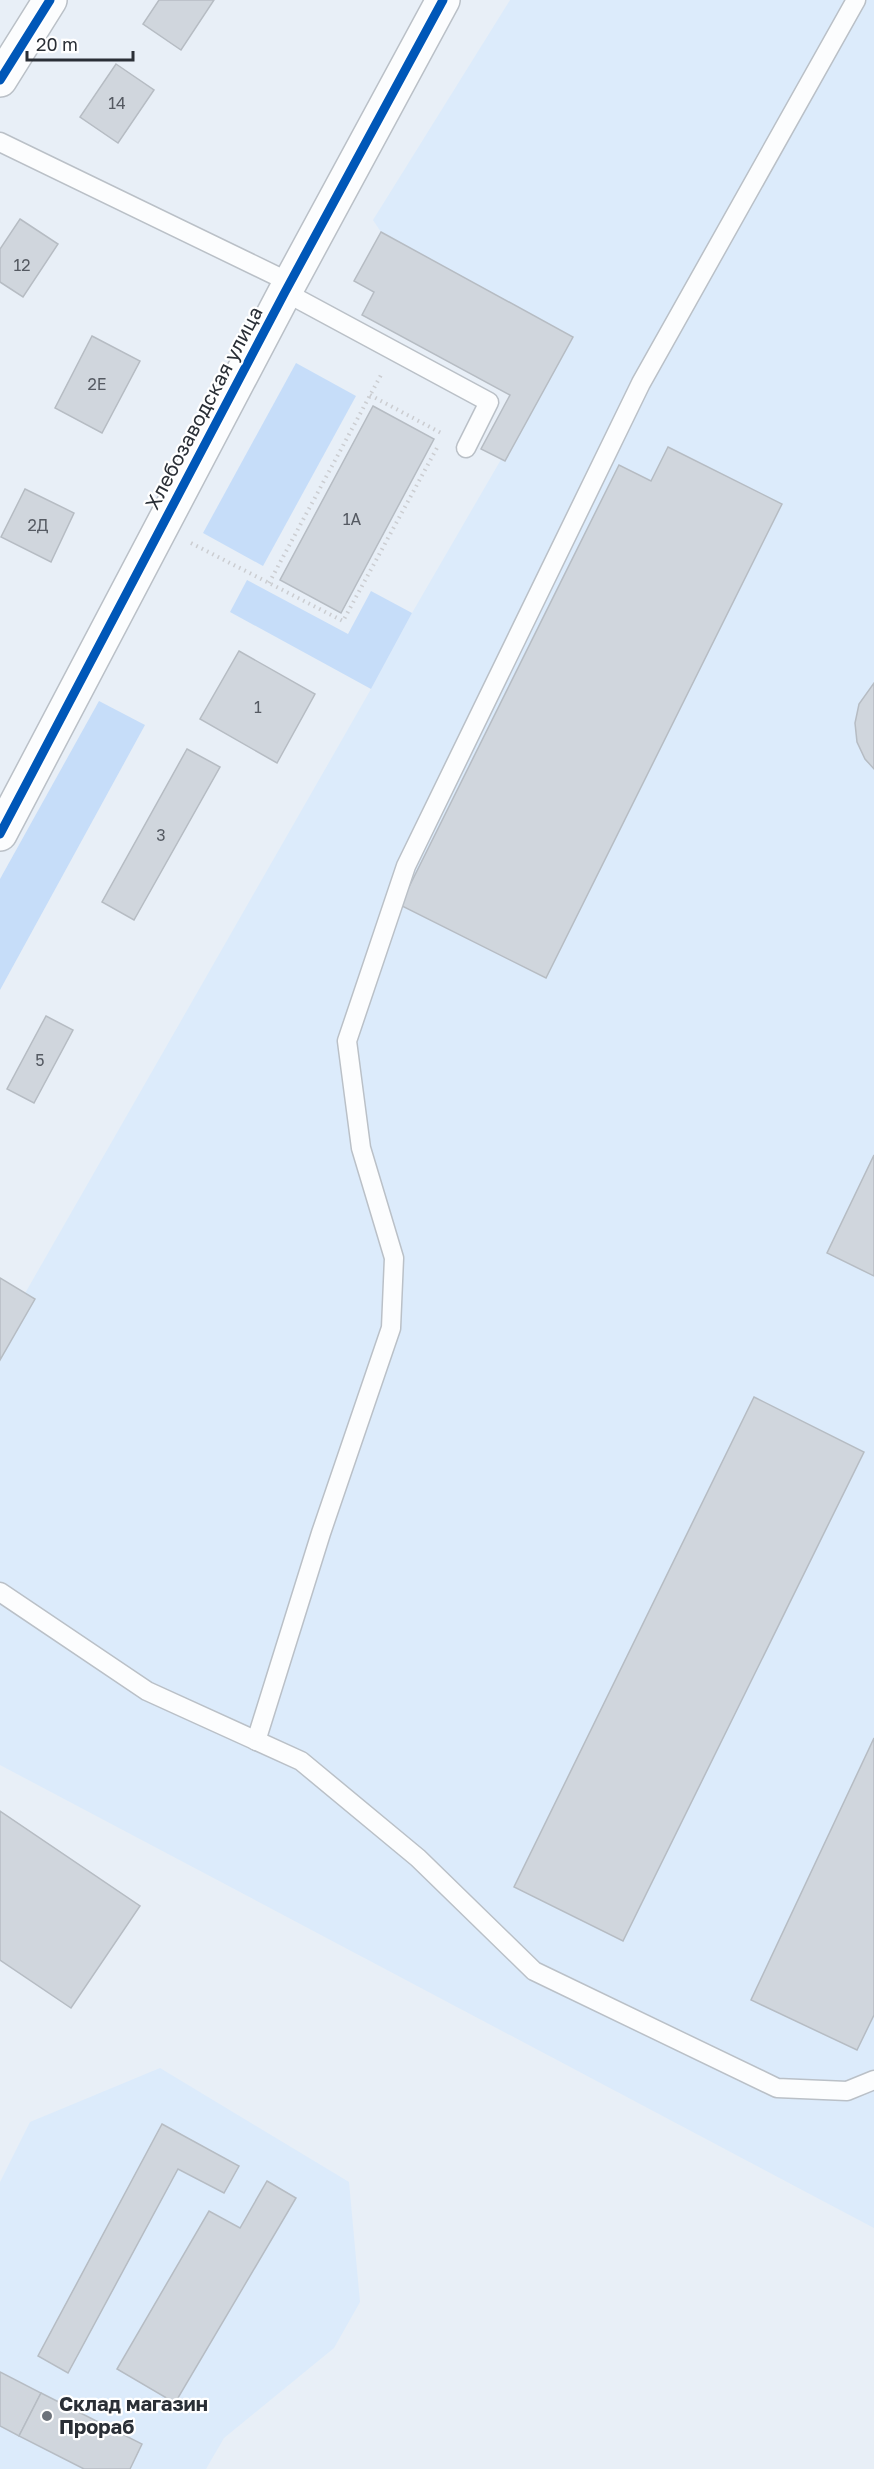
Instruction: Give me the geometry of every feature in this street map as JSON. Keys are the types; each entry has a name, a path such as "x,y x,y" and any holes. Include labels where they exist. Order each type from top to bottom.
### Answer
{"street":[{"path":"0,80 50,0"},
{"name":"Хлебозаводская улица","path":"0,834 288,287 443,0"}],"lane":[{"path":"256,1741 321,1533 391,1328 394,1258 361,1148 346,1041 406,866 641,383 856,0"},
{"path":"0,142 288,287 489,402 466,448"},
{"path":"0,1592 147,1691 301,1761 409,1850 534,1971 777,2088 847,2091 874,2080"}],"path":[{"path":"269,583 381,375"},
{"path":"161,527 344,621 444,435 370,395"}],"shaded area":[{"path":"510,0 874,0 874,2228 0,1765 0,1337 371,689 412,613 572,337 381,232 373,220"},
{"path":"296,363 356,396 263,566 203,533"},
{"path":"247,580 348,634 371,591 412,613 371,689 230,612"},
{"path":"99,701 145,725 0,990 0,879"},
{"path":"160,2068 349,2182 360,2302 334,2348 224,2438 206,2469 0,2469 0,2182 30,2122"}],"building":[{"path":"159,0 214,0 181,50 143,24"},
{"path":"116,64 154,90 118,143 80,117"},
{"path":"20,219 58,244 23,297 0,282 0,249"},
{"path":"381,232 573,337 505,461 481,449 510,395 362,315 374,292 354,281"},
{"path":"92,336 140,361 102,433 55,408"},
{"path":"373,406 434,439 341,613 280,580"},
{"path":"668,447 782,504 546,978 400,905 619,465 651,481"},
{"path":"25,489 74,513 51,562 1,537"},
{"path":"239,651 315,694 277,763 200,719"},
{"path":"874,683 874,769 865,759 857,742 855,723 859,704"},
{"path":"187,749 220,767 134,920 102,902"},
{"path":"46,1016 73,1030 34,1103 7,1089"},
{"path":"874,1155 874,1276 827,1253"},
{"path":"0,1278 35,1299 0,1360"},
{"path":"754,1397 864,1452 623,1941 514,1887"},
{"path":"874,1738 874,2015 857,2050 751,2000"},
{"path":"0,1811 140,1906 71,2008 0,1960"},
{"path":"162,2124 239,2166 224,2193 178,2169 68,2373 38,2356"},
{"path":"267,2181 296,2198 175,2403 117,2369 209,2211 240,2228"},
{"path":"0,2372 41,2393 19,2436 0,2426"},
{"path":"41,2393 142,2444 130,2469 84,2469 19,2436"}],"cycle path":[{"path":"0,80 50,0"},
{"path":"0,834 285,292 443,0"}],"place":[{"name":"Склад магазин Прораб","path":"47,2416"}]}
